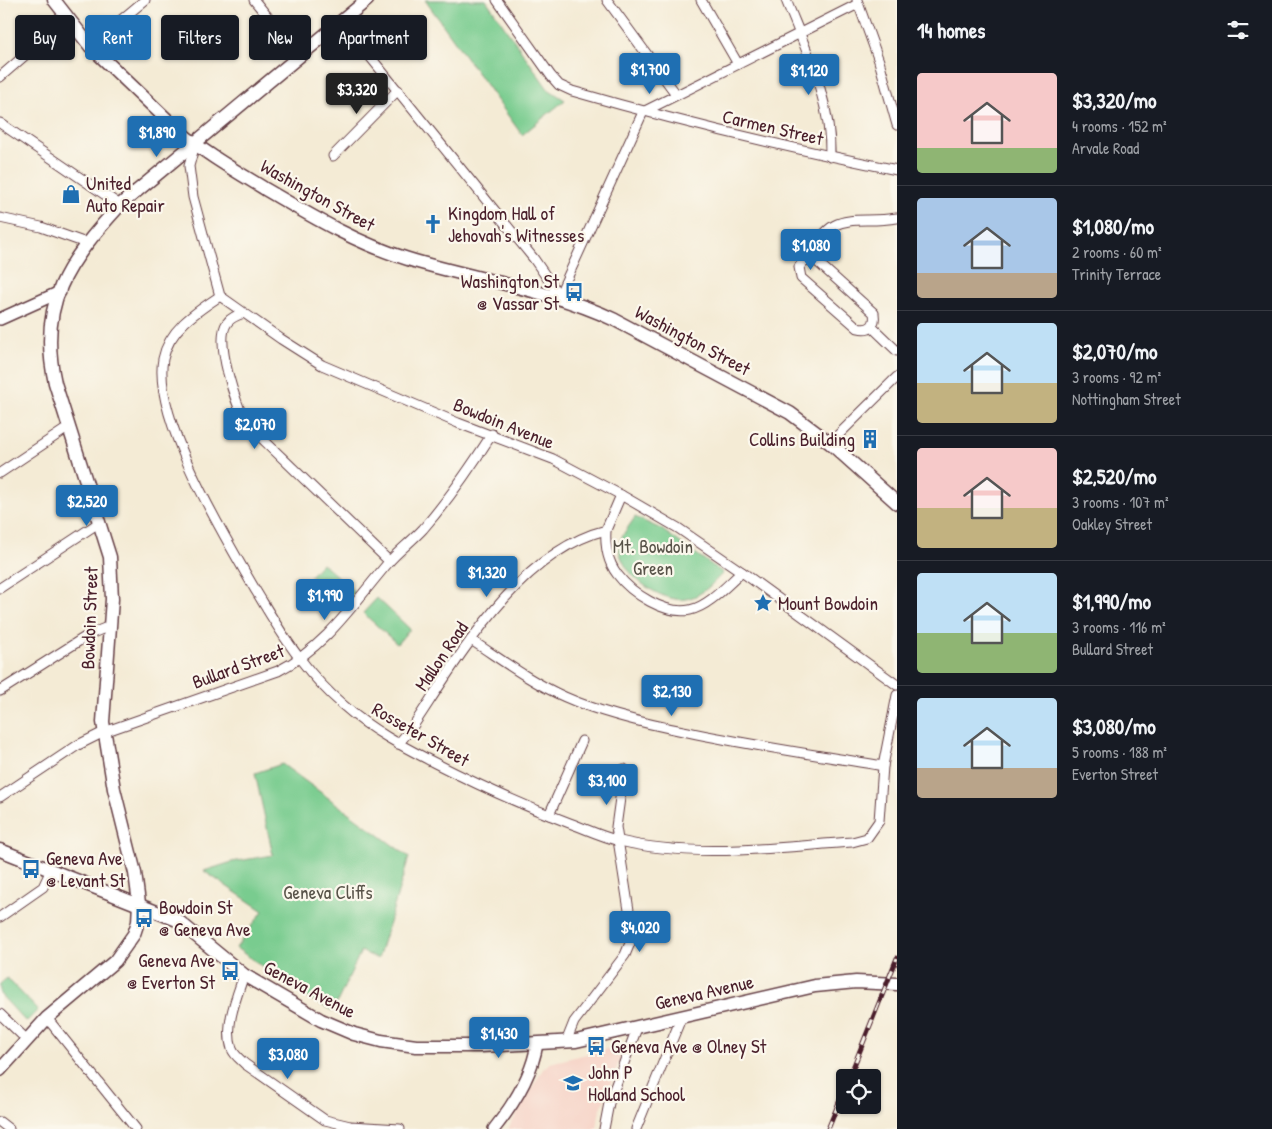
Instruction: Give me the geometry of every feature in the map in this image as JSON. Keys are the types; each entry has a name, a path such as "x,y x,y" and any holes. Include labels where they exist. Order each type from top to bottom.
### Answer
{"main road":[{"name":"Washington Street","path":"54,0 66,15"},
{"name":"Bowdoin Street","path":"349,15 364,1"},
{"name":"Washington Street","path":"75,27 85,40"},
{"name":"Bowdoin Street","path":"311,46 321,38"},
{"name":"Washington Street","path":"105,60 195,144 294,206 366,245 407,259 558,298 590,308 615,320 760,396 790,414 830,444 897,502"},
{"name":"Bowdoin Street","path":"0,1070 47,1018 115,960 134,934 139,903 135,873 114,789 104,732 105,678 113,576 100,522 69,427 49,356 51,313 70,268 86,243 120,206 293,60"},
{"name":"Geneva Avenue","path":"0,850 139,903 177,920 244,975 321,1020 354,1034 381,1041 416,1046 566,1042 836,983 897,984"}],"street":[{"path":"127,15 145,0"},
{"path":"254,0 266,15"},
{"name":"Carmen Street","path":"498,0 550,76 559,85 572,91 643,112 830,157 897,170"},
{"path":"607,0 676,94"},
{"path":"702,0 738,64"},
{"path":"786,0 817,79 827,114 830,157"},
{"path":"558,298 643,112 857,2 879,60 897,124"},
{"path":"0,77 20,60"},
{"path":"373,60 534,258 554,288 558,298"},
{"path":"333,156 398,90"},
{"path":"0,123 120,206"},
{"path":"195,144 189,166 192,197 220,296"},
{"path":"0,218 41,227 86,243"},
{"path":"809,260 817,242 835,225 845,220 872,221 897,218"},
{"path":"814,259 820,263 871,309 876,320 872,327 865,330 858,328 801,278 799,267 804,261 814,259"},
{"path":"0,319 60,292"},
{"name":"Bowdoin Avenue","path":"220,296 322,365 458,423 492,434 553,459 621,495 678,528 742,572 897,685"},
{"name":"Rosseter Street","path":"220,296 194,314 168,342 161,374 162,388 170,414 186,457 211,513 276,623 300,660 342,704 373,729 480,786 550,815 619,841 687,849 734,849 852,842 868,837 879,821 883,766"},
{"path":"244,313 227,323 224,332 229,377 237,404 246,423 389,561"},
{"path":"872,327 897,351"},
{"path":"830,444 897,376"},
{"path":"0,473 69,427"},
{"name":"Bullard Street","path":"0,797 78,745 104,732 278,671 300,660 328,636 389,561 422,530 468,473 492,434"},
{"path":"621,495 606,530 608,556 617,574 632,588 654,603 673,610 690,610 701,606 742,572"},
{"path":"0,588 100,522"},
{"name":"Mallon Road","path":"398,744 411,729 494,608 547,560 586,535 606,530"},
{"path":"0,691 90,634 110,626"},
{"path":"471,640 533,682 566,698 618,715 658,726 748,744 883,766 897,695"},
{"path":"550,815 582,742"},
{"path":"566,1042 574,1022 630,945 633,936 616,827 624,769"},
{"path":"0,917 43,887 51,870"},
{"path":"244,975 233,1008 231,1041 235,1054 245,1064 325,1120 350,1126 400,1129"},
{"path":"0,1014 26,1039"},
{"path":"636,1129 682,1016"},
{"path":"47,1018 136,1129"},
{"path":"604,1129 612,1097 637,1028"},
{"path":"494,1129 513,1102 534,1064 537,1044"},
{"path":"0,1122 9,1129"}],"shaded area":[{"name":"John P Holland School","path":"623,1045 624,1049 599,1114 597,1129 508,1129 543,1069 550,1063"}],"green space":[{"path":"425,0 486,0 548,89 565,100 522,135"},
{"name":"Mt. Bowdoin Green","path":"635,517 661,529 723,573 702,592 686,599 676,599 653,591 632,574 624,564 620,554 621,540"},
{"path":"322,563 355,592 343,606 310,576"},
{"path":"377,598 410,629 397,644 363,613"},
{"name":"Geneva Cliffs","path":"282,764 409,857 378,959 361,951 333,1011 310,999 236,948 263,911 204,871 232,862 273,855 255,773"},
{"path":"7,978 38,1010 26,1022 0,994 0,984"}],"railway":[{"path":"853,1069 897,958"},
{"path":"828,1129 836,1110"}],"place":[{"name":"United Auto Repair","path":"71,194"},
{"name":"Kingdom Hall of Jehovah's Witnesses","path":"433,224"},
{"name":"Washington St @ Vassar St","path":"574,292"},
{"name":"Collins Building","path":"870,439"},
{"name":"Mount Bowdoin","path":"763,603"},
{"name":"Geneva Ave @ Levant St","path":"31,869"},
{"name":"Bowdoin St @ Geneva Ave","path":"144,918"},
{"name":"Geneva Ave @ Everton St","path":"230,971"},
{"name":"Geneva Ave @ Olney St","path":"596,1046"},
{"name":"John P Holland School","path":"573,1083"}]}
